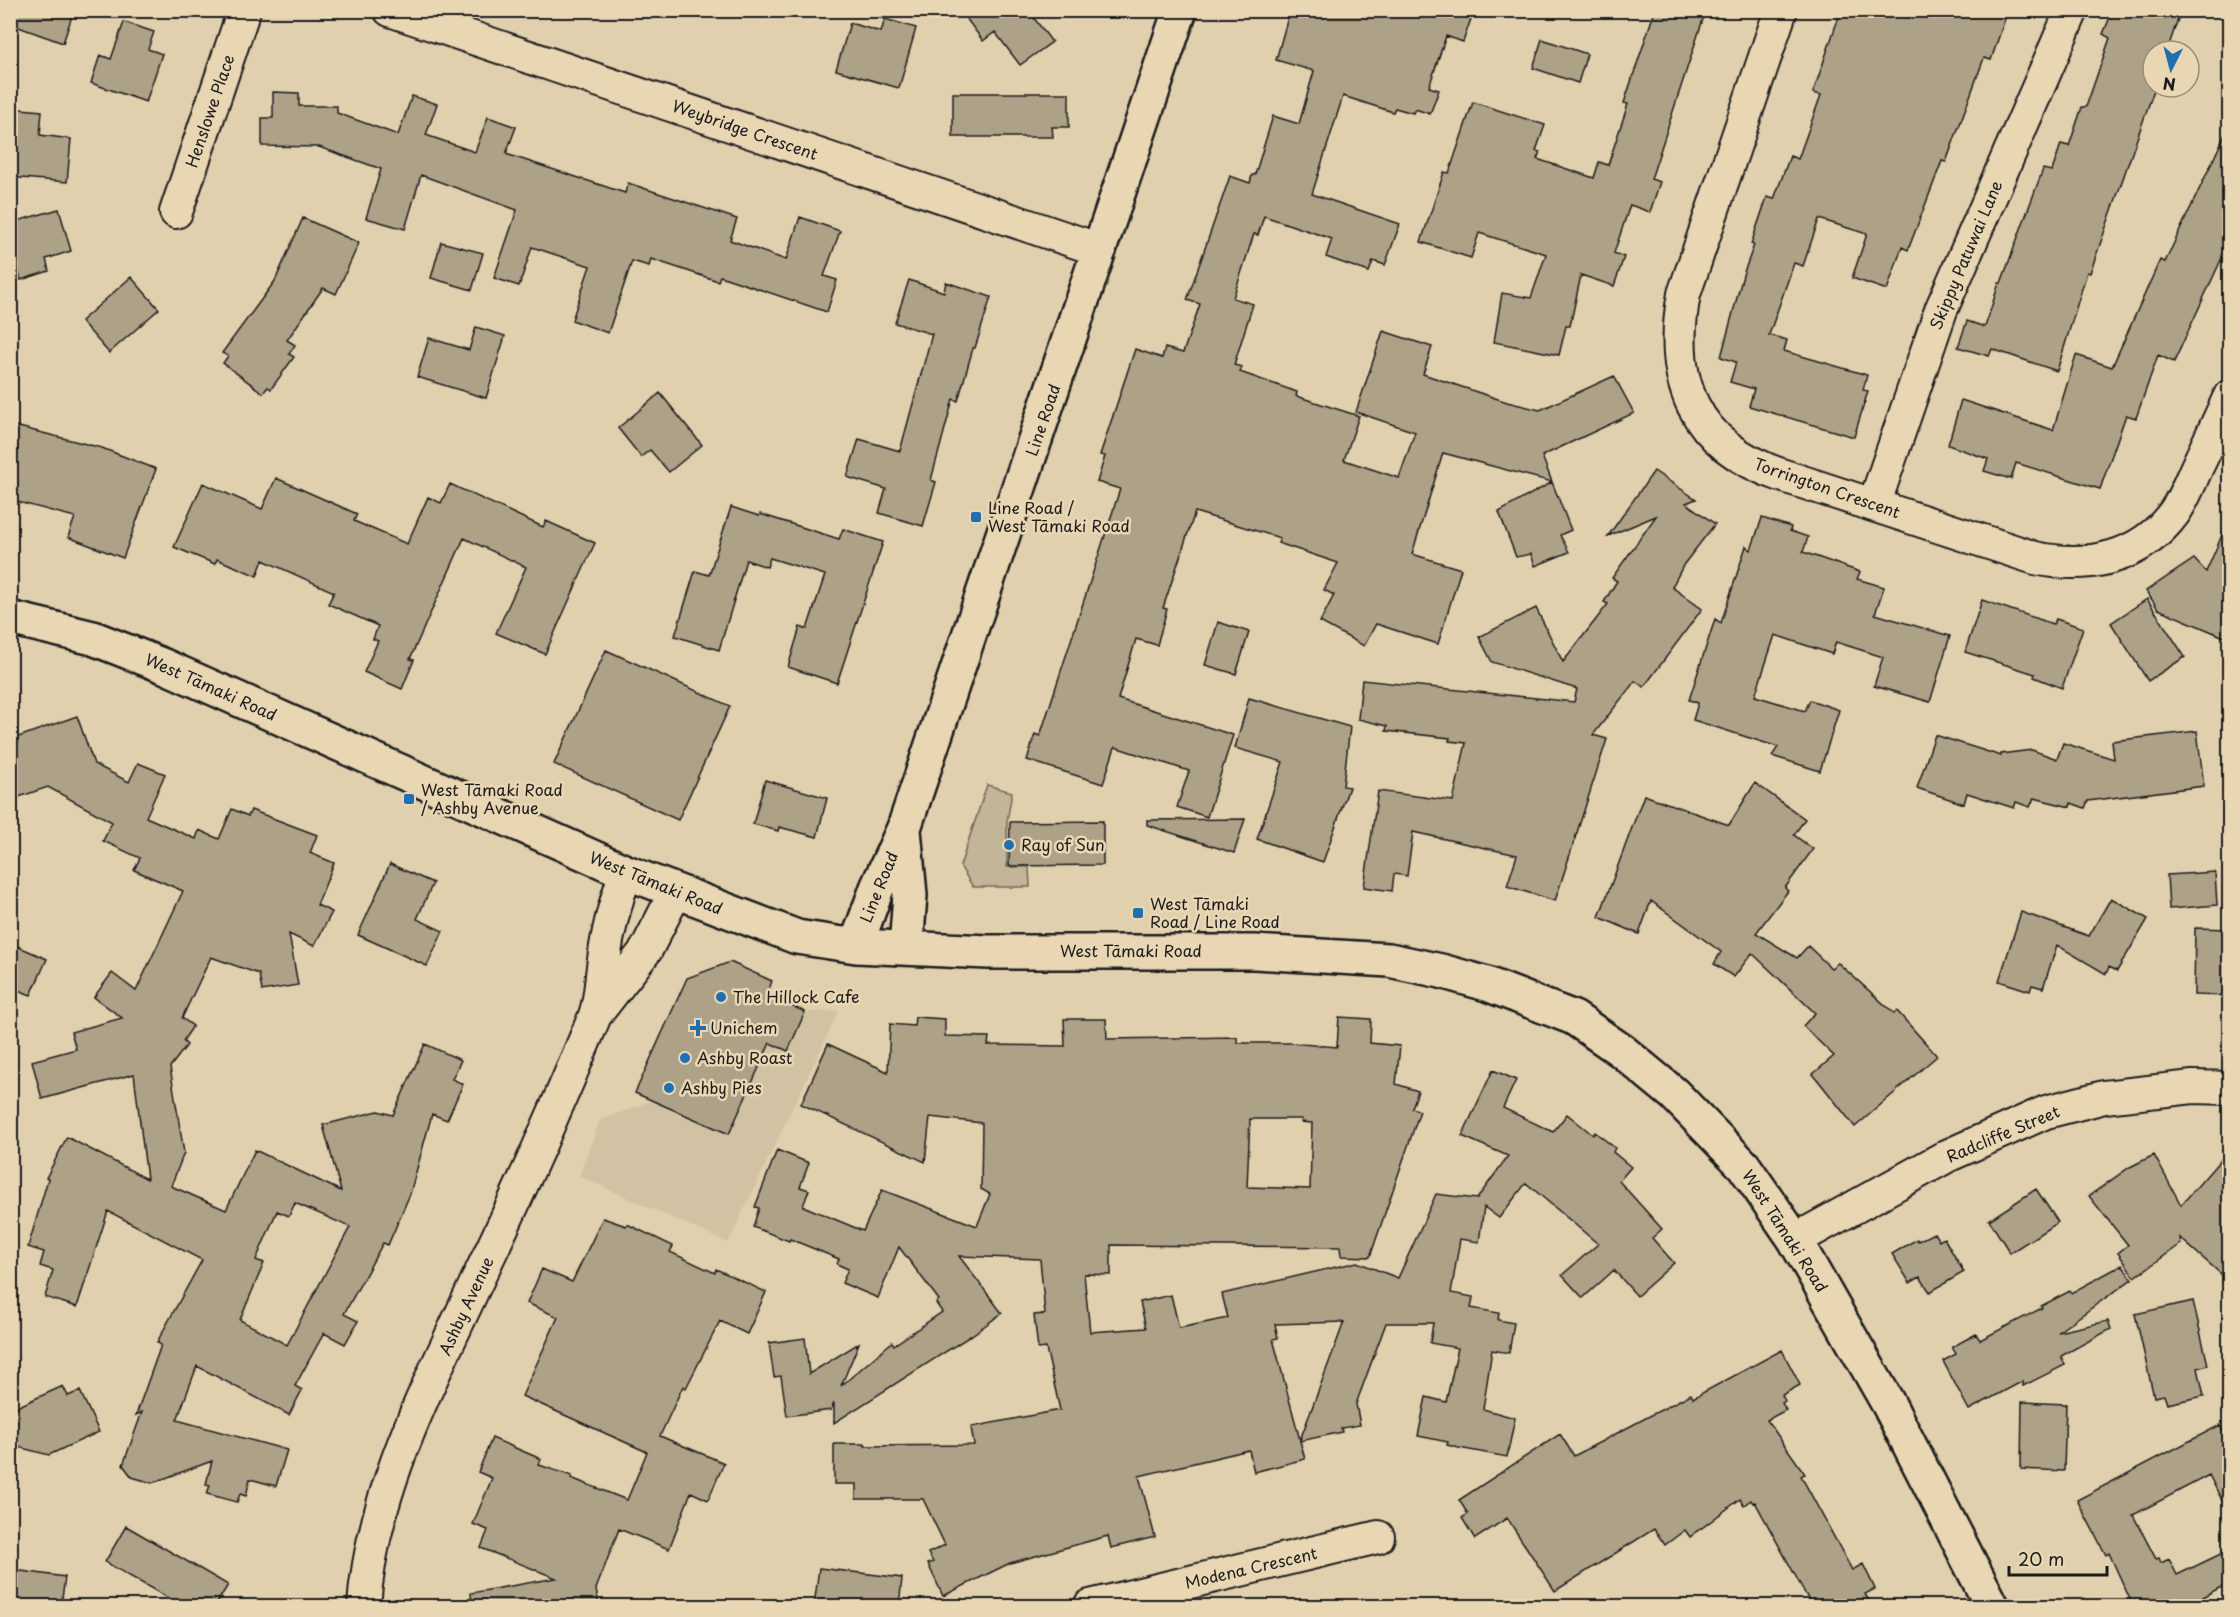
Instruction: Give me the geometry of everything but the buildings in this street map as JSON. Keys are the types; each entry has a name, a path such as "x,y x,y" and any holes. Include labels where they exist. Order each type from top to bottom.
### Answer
{"main road":[{"name":"Line Road","path":"856,946 877,888 904,828 1180,10"},
{"name":"West Tāmaki Road","path":"10,618 93,638 164,666 626,873 797,937 856,946 988,952 1147,951 1308,955 1389,960 1487,984 1574,1018 1622,1050 1674,1094 1744,1166 1795,1240 1889,1405 1992,1606"},
{"name":"Line Road","path":"904,828 910,895 906,948"}],"street":[{"name":"Henslowe Place","path":"176,213 244,10"},
{"name":"Weybridge Crescent","path":"390,10 1100,250"},
{"name":"Torrington Crescent","path":"1780,10 1684,294 1678,327 1682,377 1689,401 1724,443 1746,460 1767,471 2035,558 2060,563 2107,559 2128,551 2146,540 2161,528 2175,511 2229,396"},
{"name":"Skippy Patuwai Lane","path":"1874,505 1941,310 2072,10"},
{"name":"Ashby Avenue","path":"364,1606 366,1571 378,1519 406,1437 533,1163 596,1014 610,922 626,873"},
{"name":"Ashby Avenue","path":"596,1014 646,950 676,891"},
{"name":"Radcliffe Street","path":"1795,1240 1947,1156 2046,1112 2104,1097 2193,1087 2229,1088"},
{"name":"Modena Crescent","path":"1090,1606 1378,1538"}],"shaded area":[{"path":"987,785 1012,792 1007,822 1007,867 1029,867 1030,887 973,887 960,866"},
{"path":"730,977 807,1012 839,1011 728,1243 579,1176 600,1120 651,1101 700,989"}],"place":[{"name":"Line Road / West Tāmaki Road","path":"976,517"},
{"name":"West Tāmaki Road / Ashby Avenue","path":"409,799"},
{"name":"Ray of Sun","path":"1009,845"},
{"name":"West Tāmaki Road / Line Road","path":"1138,913"},
{"name":"The Hillock Cafe","path":"721,997"},
{"name":"Unichem","path":"698,1028"},
{"name":"Ashby Roast","path":"685,1058"},
{"name":"Ashby Pies","path":"669,1088"}]}
